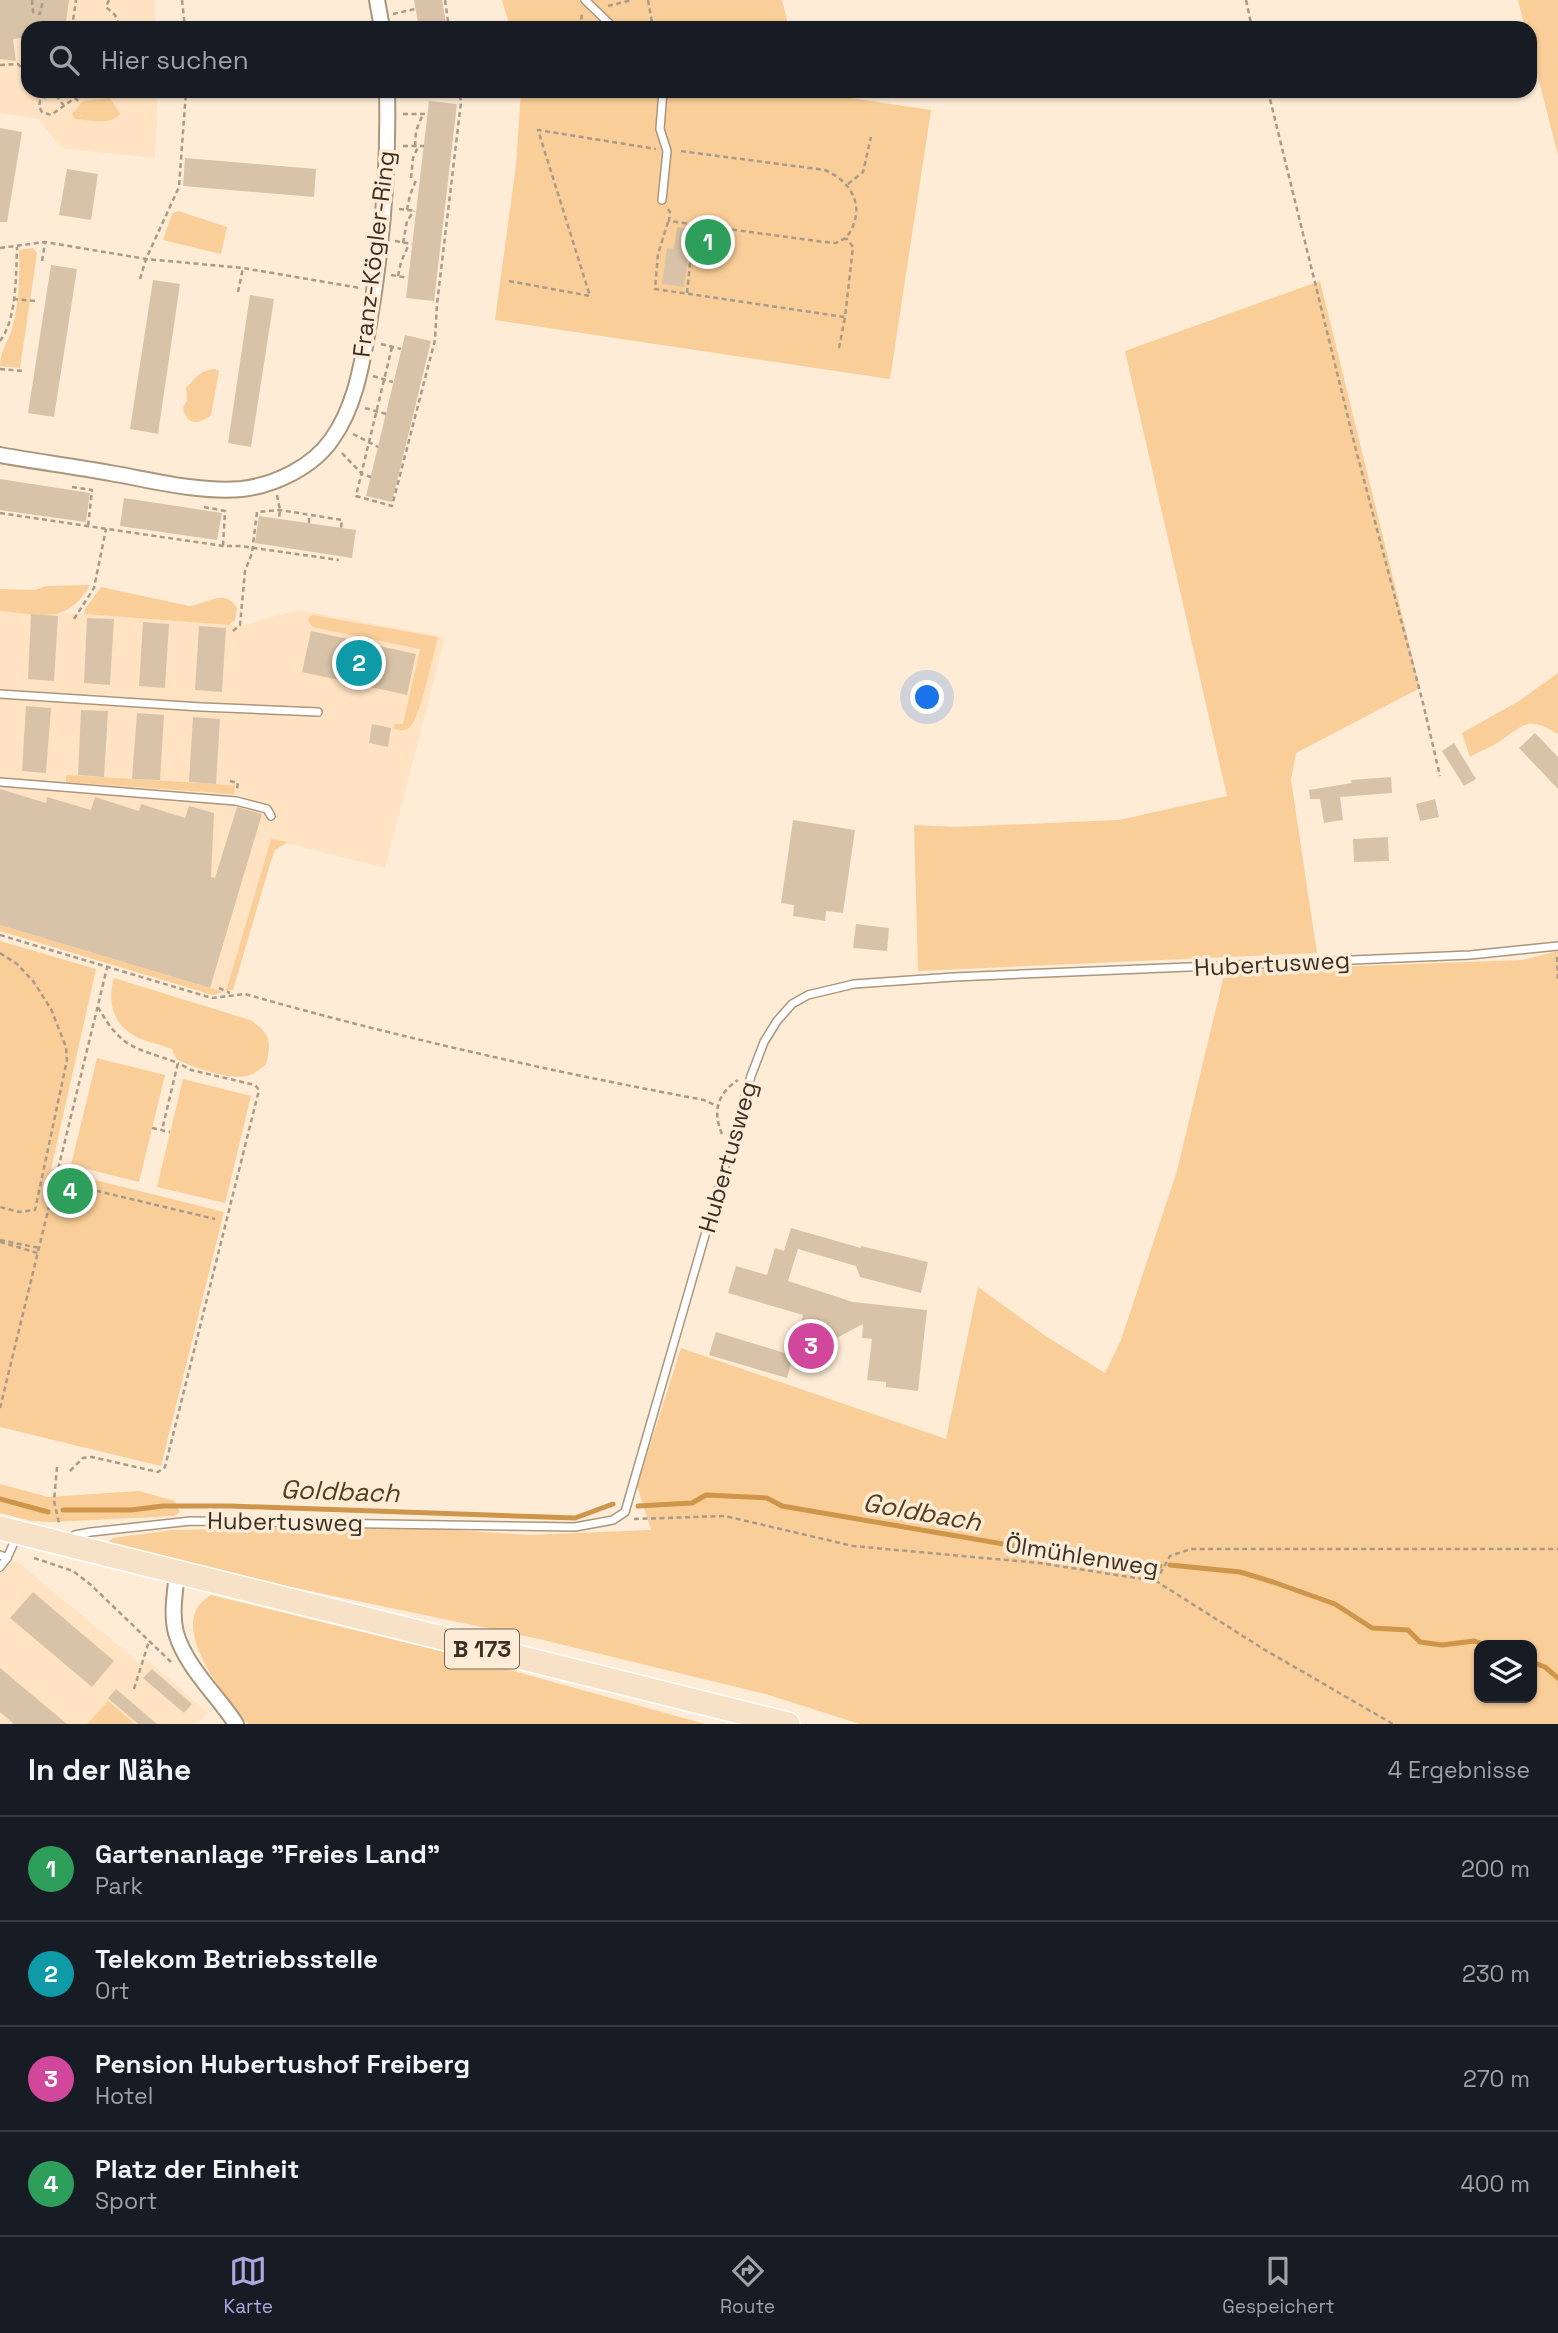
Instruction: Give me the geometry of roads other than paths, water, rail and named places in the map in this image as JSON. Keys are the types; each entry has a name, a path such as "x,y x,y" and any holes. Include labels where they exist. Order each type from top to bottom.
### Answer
{"main road":[{"name":"B 173","path":"7,1545 60,1542 788,1724"}],"street":[{"path":"377,0 381,21"},
{"name":"Franz-Kögler-Ring","path":"0,456 168,483 242,489 274,481 299,469 331,441 351,403 366,340 388,173 387,98"},
{"path":"177,1573 173,1606 176,1632 193,1666 236,1724"}],"lane":[{"path":"585,0 607,21"},
{"path":"662,98 660,129 667,151 663,200"},
{"path":"0,694 318,712"},
{"path":"0,782 236,801 267,809 271,816"},
{"name":"Hubertusweg","path":"60,1542 91,1532 191,1521 575,1527 613,1520 625,1512 751,1076 764,1042 777,1021 792,1004 808,995 854,984 954,977 1470,955 1558,946"},
{"path":"0,1567 7,1545"}],"waterway":[{"name":"Goldbach","path":"638,1506 692,1503 706,1495 767,1498 782,1506 1131,1566 1160,1566"},
{"name":"Goldbach","path":"0,1499 48,1512"},
{"name":"Goldbach","path":"63,1510 230,1506 575,1518 613,1504"},
{"name":"Goldbach","path":"1170,1565 1240,1572 1273,1582 1335,1604 1372,1628 1408,1630 1420,1642 1442,1645 1474,1641"},
{"name":"Goldbach","path":"1537,1664 1558,1678"}],"place":[{"name":"Gartenanlage \"Freies Land\"","path":"708,242"},
{"name":"Telekom Betriebsstelle","path":"359,663"},
{"name":"Platz der Einheit","path":"70,1191"},
{"name":"Pension Hubertushof Freiberg","path":"811,1346"}]}
